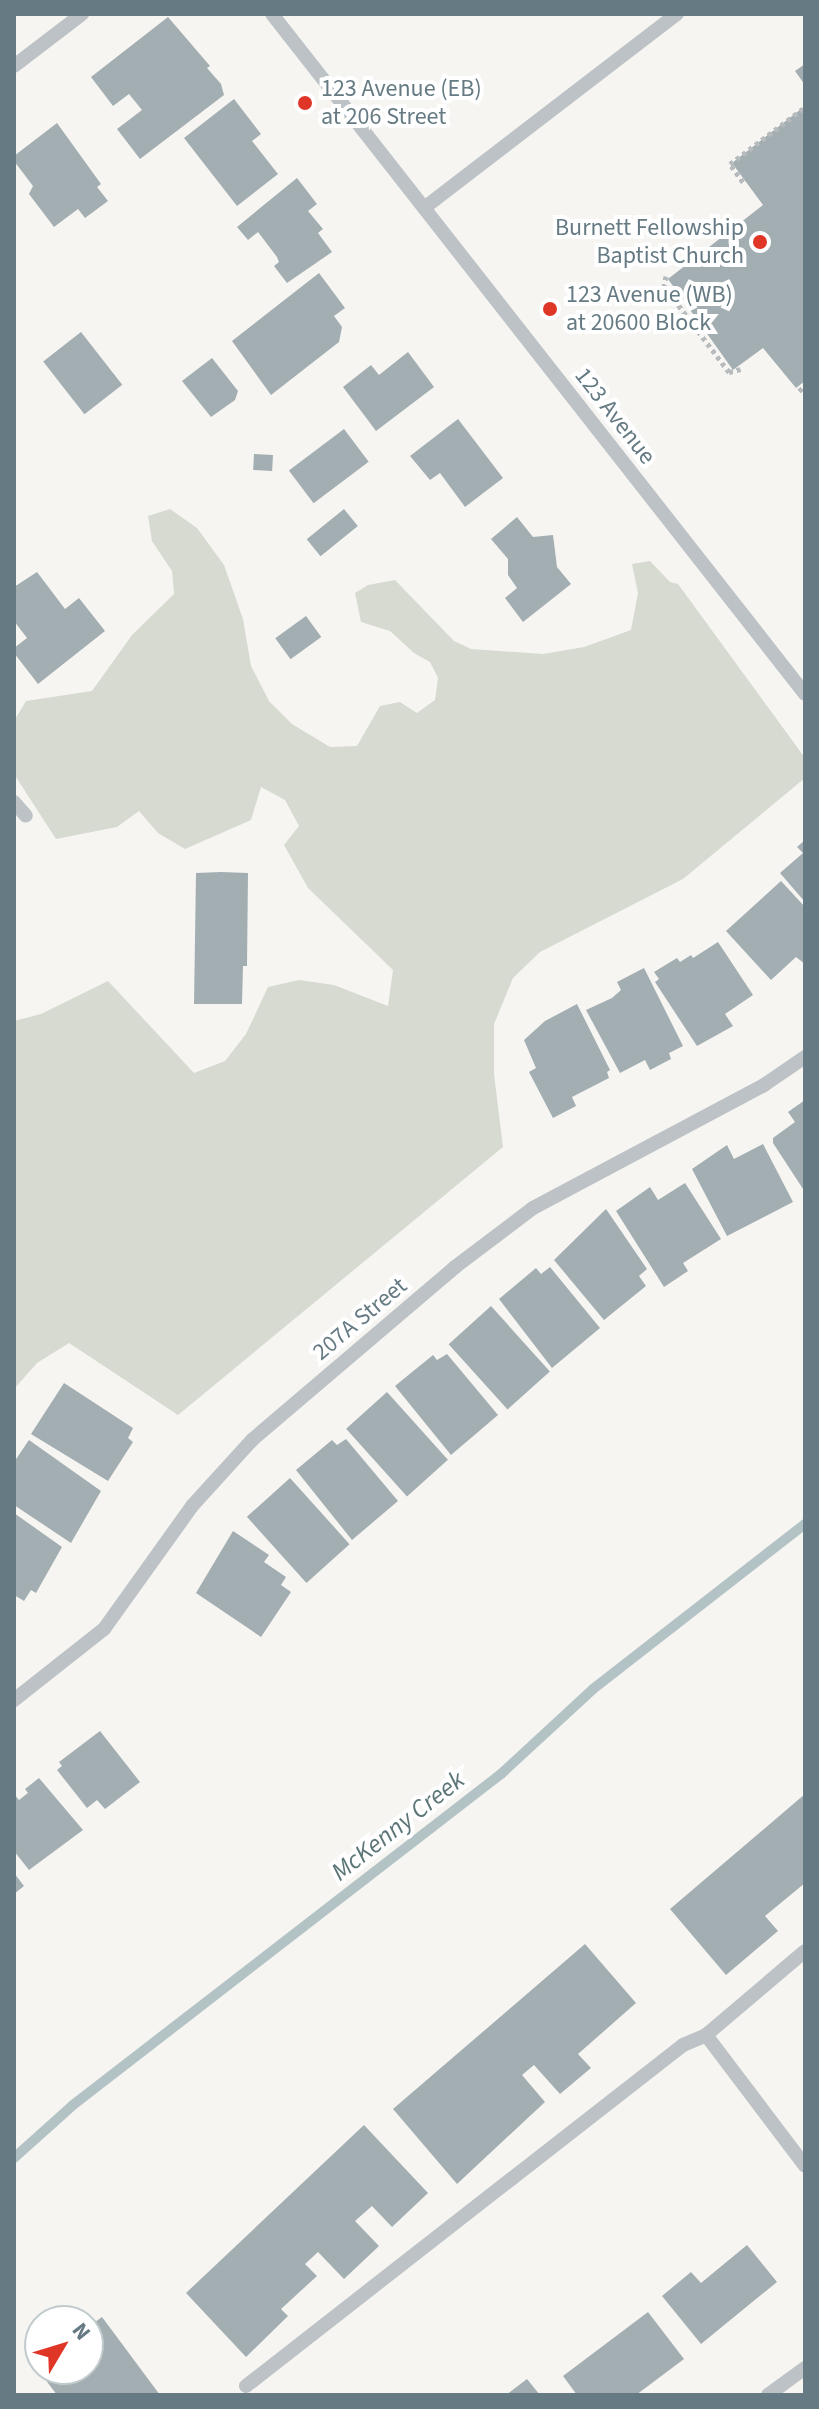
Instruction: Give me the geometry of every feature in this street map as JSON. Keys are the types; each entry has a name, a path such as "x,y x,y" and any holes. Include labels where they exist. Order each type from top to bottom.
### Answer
{"street":[{"path":"14,66 82,14"},
{"name":"123 Avenue","path":"272,14 805,694"},
{"path":"424,208 677,14"},
{"path":"14,802 26,816"},
{"name":"207A Street","path":"14,1700 104,1629 192,1506 252,1440 455,1267 533,1208 764,1085 805,1057"},
{"path":"246,2386 683,2045 706,2035 805,1951"},
{"path":"706,2035 805,2166"},
{"path":"768,2395 805,2368"}],"path":[{"path":"743,182 730,164 805,107"},
{"path":"666,276 664,286 729,372 741,369"},
{"path":"799,391 805,386"}],"shaded area":[{"path":"170,509 197,528 224,565 243,619 251,666 269,701 292,724 330,747 357,746 380,706 400,702 417,713 435,700 438,678 430,662 414,653 390,631 361,622 355,593 368,585 395,580 454,641 471,649 543,654 584,647 631,630 638,593 632,564 650,561 670,582 678,584 805,758 805,778 683,879 540,952 513,978 494,1024 494,1074 503,1147 178,1415 69,1343 37,1363 14,1389 14,1021 41,1014 108,981 194,1073 225,1061 246,1034 268,987 299,980 334,985 388,1006 393,970 308,888 284,845 299,826 285,800 261,787 251,820 185,849 158,833 139,811 117,827 56,839 14,774 14,721 26,701 92,691 132,635 174,594 172,571 152,541 148,516"}],"building":[{"path":"168,17 210,66 207,68 221,84 224,95 140,159 117,129 142,110 129,94 113,106 91,77"},
{"path":"805,64 805,85 795,71"},
{"path":"234,99 261,134 252,141 278,174 237,206 184,138"},
{"name":"Burnett Fellowship Baptist Church","path":"805,106 805,381 796,388 763,348 733,370 668,279 763,205 732,163"},
{"path":"57,123 101,184 97,187 108,201 85,218 78,209 54,227 29,194 33,186 14,161 14,156"},
{"path":"297,178 317,204 308,211 323,229 318,233 332,252 287,283 274,266 279,262 277,257 258,232 248,240 237,227"},
{"path":"319,273 345,308 334,316 342,327 339,342 271,395 232,341"},
{"path":"81,332 122,385 84,414 43,362"},
{"path":"408,352 434,387 376,431 343,387 371,365 379,375"},
{"path":"212,358 238,391 235,400 211,417 182,381"},
{"path":"458,419 503,478 465,507 440,473 430,480 410,456"},
{"path":"344,429 369,462 314,503 289,471"},
{"path":"254,454 273,455 272,471 253,470"},
{"path":"344,509 358,526 321,556 307,539"},
{"path":"517,517 533,537 553,535 557,567 571,584 523,622 505,598 517,588 508,575 508,559 491,539"},
{"path":"37,572 65,609 79,598 105,631 38,684 14,653 14,648 27,638 14,621 14,587"},
{"path":"306,616 321,637 291,659 275,638"},
{"path":"805,840 805,902 780,873 803,853 797,847"},
{"path":"196,873 248,873 247,966 243,966 242,1004 194,1004"},
{"path":"781,881 805,907 805,964 796,957 771,980 726,931"},
{"path":"718,942 753,995 725,1014 733,1026 697,1046 655,982 659,979 654,972 677,958 680,962 691,955 693,958"},
{"path":"644,968 683,1046 669,1053 671,1059 650,1070 645,1060 620,1073 586,1010 612,998 621,990 617,982"},
{"path":"577,1004 610,1070 607,1072 609,1078 572,1097 576,1106 553,1118 529,1072 536,1068 524,1040 545,1021"},
{"path":"805,1100 805,1192 773,1143 773,1138 795,1122 788,1112"},
{"path":"763,1144 793,1202 727,1236 692,1169 727,1145 734,1159"},
{"path":"685,1183 721,1239 683,1263 688,1271 664,1287 616,1211 650,1187 658,1200"},
{"path":"606,1209 647,1269 639,1276 646,1286 604,1320 554,1260"},
{"path":"550,1267 600,1328 552,1368 499,1299 536,1268 541,1274"},
{"path":"491,1306 550,1371 508,1410 449,1344"},
{"path":"447,1354 498,1415 451,1455 395,1386 433,1355 437,1360"},
{"path":"64,1383 133,1428 128,1438 133,1442 108,1481 31,1434"},
{"path":"387,1392 448,1460 407,1496 346,1429"},
{"path":"346,1439 398,1501 352,1540 296,1470 332,1440 337,1445"},
{"path":"29,1440 101,1491 71,1543 14,1505 14,1462"},
{"path":"290,1478 350,1544 306,1583 247,1517"},
{"path":"14,1513 62,1547 36,1593 31,1590 24,1601 14,1595"},
{"path":"233,1531 269,1555 264,1562 286,1577 281,1585 291,1592 261,1637 196,1593"},
{"path":"100,1731 140,1782 105,1809 97,1800 87,1808 57,1770 62,1766 59,1762"},
{"path":"39,1778 83,1830 29,1870 14,1851 14,1794 19,1800 28,1793 25,1789"},
{"path":"805,1794 805,1883 765,1916 778,1931 726,1975 670,1909"},
{"path":"14,1873 24,1886 14,1894"},
{"path":"585,1944 636,2003 578,2054 591,2068 560,2094 534,2065 522,2075 545,2102 457,2184 393,2109"},
{"path":"364,2125 428,2193 392,2227 372,2206 355,2221 379,2246 344,2279 318,2252 305,2264 317,2276 281,2309 288,2316 246,2357 186,2293"},
{"path":"747,2245 777,2282 701,2344 662,2296 691,2272 701,2283"},
{"path":"648,2312 684,2359 636,2395 577,2395 563,2376"},
{"path":"104,2320 160,2395 57,2395 50,2385 104,2385"},
{"path":"527,2379 540,2395 506,2395"}],"waterway":[{"name":"McKenny Creek","path":"14,2158 73,2105 501,1774 593,1689 805,1524"}],"place":[{"name":"123 Avenue (EB) at 206 Street","path":"305,103"},
{"name":"Burnett Fellowship Baptist Church","path":"760,242"},
{"name":"123 Avenue (WB) at 20600 Block","path":"550,309"}]}
